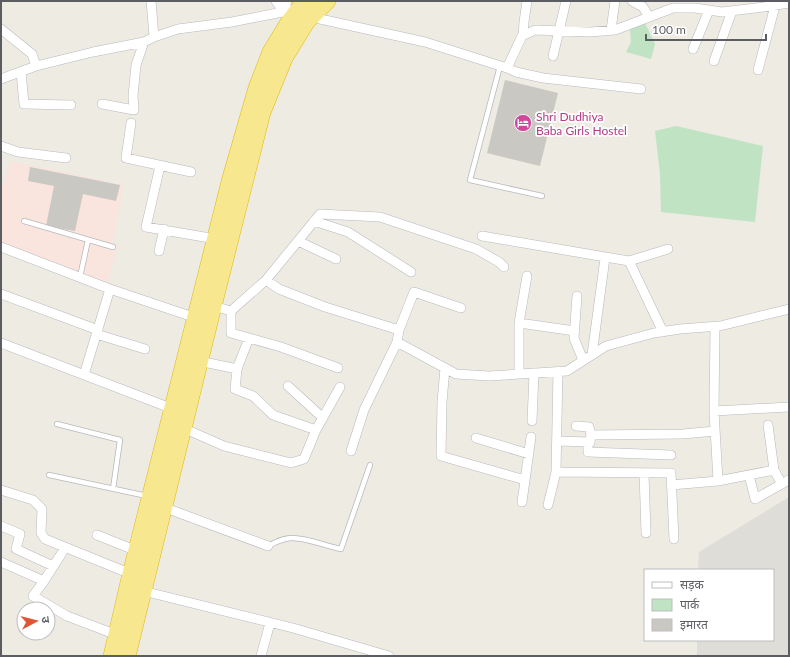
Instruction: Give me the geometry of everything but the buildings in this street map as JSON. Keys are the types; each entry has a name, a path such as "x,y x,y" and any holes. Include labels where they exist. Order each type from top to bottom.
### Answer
{"highway":[{"path":"127,656 143,591 173,409 231,178 257,88 271,52 297,8 326,1"},
{"path":"112,656 137,550 157,502 183,428 262,112 284,58 306,22 297,8"}],"street":[{"path":"151,1 154,37"},
{"path":"276,1 425,42 516,72 543,78 641,89"},
{"path":"524,35 527,1"},
{"path":"553,56 566,1"},
{"path":"610,30 615,1"},
{"path":"632,1 643,7 649,17"},
{"path":"503,67 522,36 535,30 590,32 615,30 649,17 674,5 722,12 765,4 775,6 789,3"},
{"path":"758,70 775,6"},
{"path":"1,79 36,66 93,52 144,42 178,29 232,22 297,8"},
{"path":"693,49 709,10"},
{"path":"714,61 732,11"},
{"path":"1,29 32,54 36,66"},
{"path":"102,104 134,110 133,96 136,65 144,42"},
{"path":"21,72 24,104 71,105"},
{"path":"131,123 126,158 191,172"},
{"path":"1,146 18,152 66,158"},
{"path":"160,166 146,226 216,239"},
{"path":"338,368 281,347 231,333 231,311 266,280 320,214 380,217 476,249 499,262 504,267"},
{"path":"314,222 348,232 411,272"},
{"path":"159,252 164,230"},
{"path":"482,236 604,258 629,261 668,249"},
{"path":"298,241 336,259"},
{"path":"1,246 110,289 196,318"},
{"path":"592,355 604,258"},
{"path":"629,261 663,332"},
{"path":"519,374 519,323 527,276"},
{"path":"266,280 279,289 325,307 399,330"},
{"path":"84,375 110,289"},
{"path":"351,451 364,410 397,342 399,330 414,292 461,308"},
{"path":"1,294 97,332 145,349"},
{"path":"577,296 574,338 583,360"},
{"path":"213,306 231,311"},
{"path":"397,342 456,374 489,376 567,371 606,346 680,329 715,327 789,309"},
{"path":"519,323 575,331"},
{"path":"715,327 714,411 718,482"},
{"path":"249,338 237,369 235,389 253,396 273,415 316,430"},
{"path":"1,343 173,409"},
{"path":"199,361 237,369"},
{"path":"445,368 442,402 441,456 525,480"},
{"path":"548,505 556,472 558,371"},
{"path":"532,421 534,373"},
{"path":"288,386 323,418"},
{"path":"183,428 224,446 291,463 304,459 316,430 340,387"},
{"path":"714,411 789,408"},
{"path":"749,475 755,500 785,482 774,470 768,424"},
{"path":"576,426 589,427 588,452 670,455"},
{"path":"556,441 715,431"},
{"path":"522,502 531,437"},
{"path":"476,438 529,454"},
{"path":"671,485 718,482 774,470"},
{"path":"556,472 671,473 674,539"},
{"path":"644,473 646,533"},
{"path":"1,490 33,500 42,508 41,533 45,539 131,574"},
{"path":"157,502 268,546"},
{"path":"1,526 20,534 16,549 53,566"},
{"path":"97,535 137,550"},
{"path":"65,548 33,596 67,616 117,634"},
{"path":"1,562 44,581"},
{"path":"143,591 270,623 389,656"},
{"path":"261,656 270,623"}],"lane":[{"path":"503,67 470,180 542,196"},
{"path":"24,221 113,247"},
{"path":"80,277 88,240"},
{"path":"57,424 120,440 113,488"},
{"path":"268,546 280,540 292,538 308,540 341,549 370,465"},
{"path":"49,474 113,488 157,502"}],"shaded area":[{"path":"11,161 124,185 112,243 118,245 107,284 1,242 1,190"},
{"path":"789,497 789,656 697,656 697,641 774,641 774,569 698,569 699,552"}],"green space":[{"path":"645,23 655,44 651,59 626,52 631,42 630,29"},
{"path":"676,126 763,146 755,222 661,212 660,174 655,131"}],"place":[{"name":"Shri Dudhiya Baba Girls Hostel","path":"523,123"}]}
